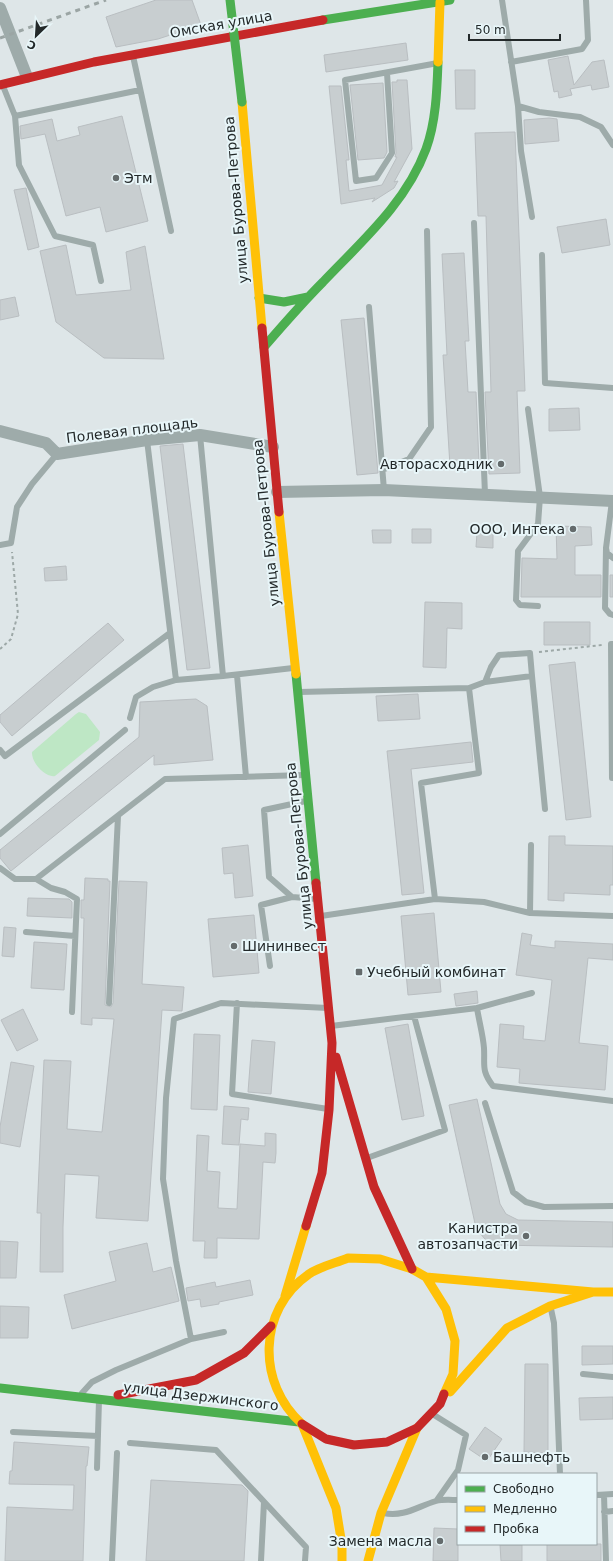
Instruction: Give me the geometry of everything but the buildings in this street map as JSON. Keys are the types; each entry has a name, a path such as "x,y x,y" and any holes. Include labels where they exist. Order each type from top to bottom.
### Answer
{"main road":[{"name":"улица Бурова-Петрова","path":"230,0 242,102 277,492 330,1008 332,1044 329,1110 322,1173 285,1296"},
{"name":"Омская улица","path":"1,84 132,54 278,27 450,0"},
{"path":"264,347 308,297 369,234 403,193 418,168 427,148 434,113 439,63 440,2"},
{"path":"259,298 274,302 292,302 308,297"},
{"name":"улица Бурова-Петрова","path":"332,1044 374,1187 412,1269"},
{"path":"417,1428 387,1442 354,1445 326,1439 301,1423 290,1412 276,1390 268,1358 271,1326 285,1296 308,1274 348,1258 380,1259 412,1269 426,1278 446,1310 455,1341 453,1374 440,1404"},
{"path":"426,1278 593,1292 613,1292"},
{"path":"368,1561 381,1513 417,1428 507,1328 550,1306 593,1292"},
{"name":"улица Дзержинского","path":"99,1398 196,1380 244,1353 271,1326"},
{"name":"улица Дзержинского","path":"0,1389 99,1398 301,1423"},
{"path":"301,1423 336,1508 342,1545 342,1561"}],"street":[{"path":"0,8 27,77"},
{"name":"Полевая площадь","path":"0,431 46,443 57,454 148,440 200,435 273,447"},
{"path":"277,492 384,490 613,501"}],"lane":[{"path":"502,0 518,106 521,151 532,217"},
{"path":"512,62 582,49 588,40 586,0"},
{"path":"132,54 171,231"},
{"path":"387,73 392,153 376,178 356,181 346,80 439,63"},
{"path":"1,84 15,116 19,165 55,236 93,245 101,281"},
{"path":"15,116 140,90"},
{"path":"518,106 539,112 580,117 601,127 613,145"},
{"path":"474,223 485,494"},
{"path":"382,470 409,459 431,427 427,231"},
{"path":"542,255 545,383 613,388"},
{"path":"369,307 384,490"},
{"path":"528,408 540,497 538,524 518,551 517,602 520,605 538,606"},
{"path":"200,435 224,676"},
{"path":"148,440 176,680"},
{"path":"0,545 11,543 17,507 32,484 57,454"},
{"path":"613,501 606,548 605,608 610,614 613,615"},
{"path":"606,548 608,553 613,558"},
{"path":"0,750 5,756 170,633"},
{"path":"612,644 613,778"},
{"path":"485,682 491,667 499,655 530,653 545,809"},
{"path":"130,718 136,697 153,687 176,680 295,668"},
{"path":"237,675 246,777"},
{"path":"298,692 470,688 485,682 532,676"},
{"path":"435,899 421,783 479,773 470,688"},
{"path":"0,834 125,730"},
{"path":"36,879 165,779 306,775"},
{"path":"292,897 269,878 264,810 308,800"},
{"path":"109,1003 118,816"},
{"path":"530,913 531,845"},
{"path":"0,868 15,878 36,879 51,888 66,892 77,900 72,1012"},
{"path":"270,966 261,905 292,897 318,899"},
{"path":"320,916 435,899 484,902 530,913 613,916"},
{"path":"26,932 75,936"},
{"path":"331,1026 477,1008 532,993"},
{"path":"191,1339 176,1261 163,1179 166,1098 174,1019 221,1003 330,1008"},
{"path":"237,1003 232,1094 329,1110"},
{"path":"477,1008 484,1048 483,1067 486,1078 493,1086 613,1101"},
{"path":"365,1159 445,1130 414,1016"},
{"path":"485,1103 513,1192 526,1202 544,1207 613,1206"},
{"path":"550,1306 554,1323 560,1473"},
{"path":"80,1396 92,1382 191,1339 224,1332"},
{"path":"583,1374 613,1377"},
{"path":"96,1468 99,1398"},
{"path":"431,1413 466,1435 458,1470 437,1500"},
{"path":"14,1432 98,1436"},
{"path":"130,1443 216,1450 306,1547 305,1561"},
{"path":"112,1561 117,1453"},
{"path":"597,1495 613,1494"},
{"path":"604,1495 606,1561"},
{"path":"381,1513 394,1515 408,1512 437,1500 457,1500"},
{"path":"261,1561 264,1502"},
{"path":"604,1512 613,1511"}],"path":[{"path":"0,649 11,639 18,614 11,543"},
{"path":"530,653 612,644"}],"green space":[{"path":"79,712 86,714 100,732 99,740 55,776 51,776 43,772 36,765 32,752"}],"railway":[{"path":"0,38 106,0"}],"traffic: fast":[{"path":"230,0 242,102"},
{"path":"323,20 450,0"},
{"path":"264,347 285,322 382,220 407,187 426,149 432,128 438,62"},
{"path":"259,298 284,302 308,297"},
{"path":"296,674 316,883"},
{"path":"0,1388 299,1422"}],"traffic: slow":[{"path":"438,62 440,2"},
{"path":"242,102 262,328"},
{"path":"279,512 296,674"},
{"path":"285,1296 306,1226"},
{"path":"348,1258 380,1259 412,1269 426,1277 446,1309 455,1341 453,1374 444,1394"},
{"path":"302,1424 287,1408 277,1389 271,1368 269,1348 272,1327 280,1307 292,1289 309,1274 348,1258"},
{"path":"426,1277 593,1292 613,1292"},
{"path":"450,1392 507,1328 550,1306 593,1292"},
{"path":"302,1424 336,1508 342,1545 342,1561"},
{"path":"368,1561 381,1513 417,1428"}],"traffic: jam":[{"path":"0,85 94,62 323,20"},
{"path":"262,328 279,512"},
{"path":"306,1226 322,1173 329,1110 332,1043 316,883"},
{"path":"336,1057 374,1187 412,1269"},
{"path":"118,1395 196,1380 244,1353 271,1326"},
{"path":"302,1424 326,1439 354,1445 387,1442 417,1428 440,1404 444,1394"}],"place":[{"name":"Этм","path":"116,178"},
{"name":"Авторасходник","path":"501,464"},
{"name":"ООО, Интека","path":"573,529"},
{"name":"Шининвест","path":"234,946"},
{"name":"Учебный комбинат","path":"359,972"},
{"name":"Канистра автозапчасти","path":"526,1236"},
{"name":"Башнефть","path":"485,1457"},
{"name":"Замена масла","path":"440,1541"}]}
